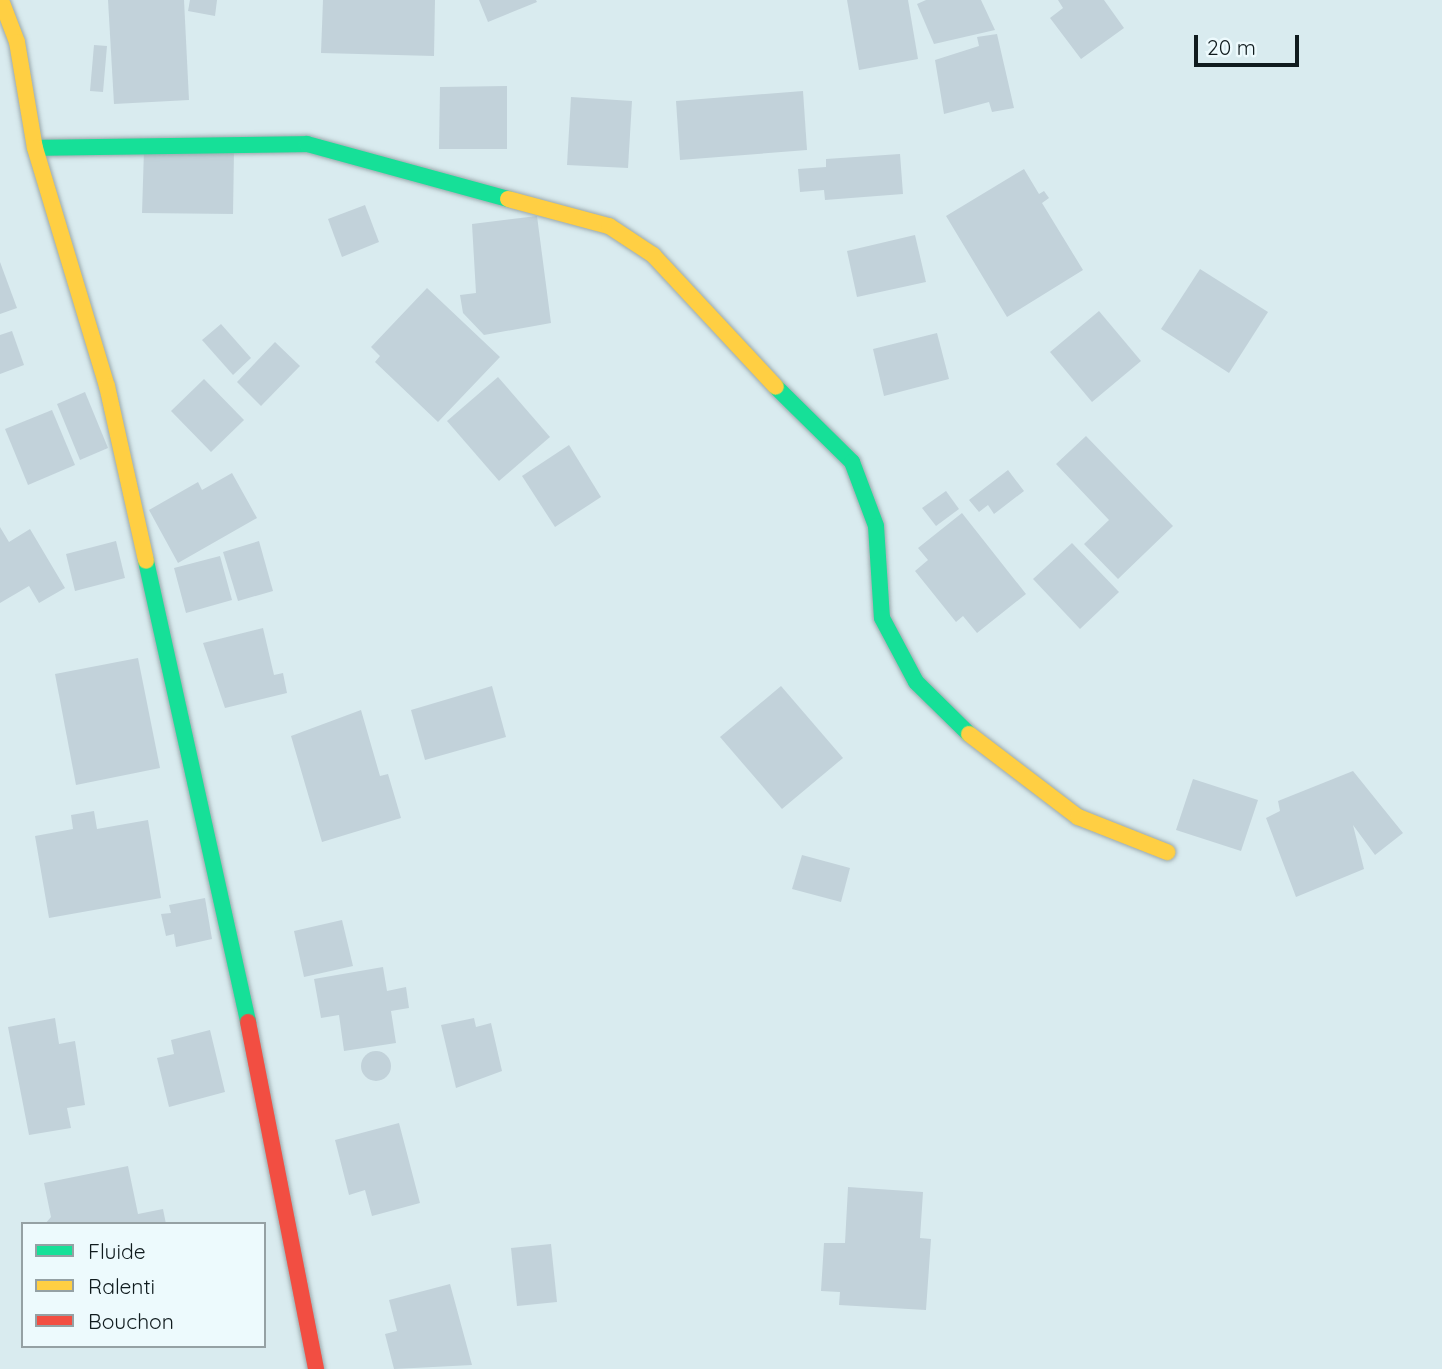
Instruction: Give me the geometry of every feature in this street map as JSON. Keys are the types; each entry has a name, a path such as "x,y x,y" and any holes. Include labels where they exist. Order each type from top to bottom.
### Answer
{"street":[{"path":"1,0 17,42 35,148 107,386 228,922 316,1369"},
{"path":"35,148 307,144 609,226 653,254 720,332 852,462 876,526 882,618 916,682 960,727 1078,817 1167,852"}],"building":[{"path":"108,0 184,0 189,100 114,104"},
{"path":"190,0 217,0 215,16 188,11"},
{"path":"323,0 435,0 434,56 321,53"},
{"path":"479,0 536,0 537,2 488,22"},
{"path":"847,0 908,0 918,59 859,70"},
{"path":"926,0 981,0 995,30 934,44 917,4"},
{"path":"1058,0 1104,0 1124,28 1081,59 1050,18 1063,8"},
{"path":"997,34 1014,108 992,112 989,102 944,114 935,60 979,46 977,37"},
{"path":"94,45 107,46 103,92 90,91"},
{"path":"507,86 507,149 439,149 440,87"},
{"path":"803,91 807,150 680,160 676,101"},
{"path":"571,97 632,101 628,168 567,165"},
{"path":"144,149 234,151 233,214 142,213"},
{"path":"900,154 903,194 825,200 824,190 800,192 798,169 826,167 826,159"},
{"path":"1024,169 1039,194 1044,191 1049,198 1042,203 1083,270 1007,317 946,216"},
{"path":"365,205 379,242 342,257 328,219"},
{"path":"537,216 551,323 484,335 463,313 460,295 476,293 472,224"},
{"path":"915,235 926,282 857,297 847,251"},
{"path":"0,262 17,308 0,314"},
{"path":"1200,269 1268,312 1229,373 1161,329"},
{"path":"427,288 500,357 438,422 375,362 380,356 371,347"},
{"path":"1099,311 1141,361 1092,402 1050,352"},
{"path":"221,324 251,358 233,375 202,340"},
{"path":"12,331 24,365 0,374 0,335"},
{"path":"937,333 949,379 884,396 873,349"},
{"path":"275,342 300,366 261,406 237,382"},
{"path":"498,377 550,437 499,481 447,421"},
{"path":"204,379 244,420 211,452 171,411"},
{"path":"85,392 108,448 80,460 57,404"},
{"path":"52,410 75,465 28,485 5,429"},
{"path":"1086,436 1173,526 1118,579 1084,544 1109,520 1056,464"},
{"path":"569,445 601,497 555,527 522,476"},
{"path":"1008,470 1024,491 994,514 988,505 979,512 969,500"},
{"path":"232,473 257,518 178,563 149,510 198,482 202,490"},
{"path":"946,491 959,509 936,526 922,508"},
{"path":"962,513 1026,594 977,633 963,616 956,622 915,571 928,560 918,548"},
{"path":"0,527 9,542 30,529 65,588 39,603 29,586 0,603"},
{"path":"116,541 125,578 75,591 66,554"},
{"path":"259,541 273,591 238,601 223,552"},
{"path":"1072,543 1119,592 1080,629 1033,579"},
{"path":"220,556 232,600 186,613 174,568"},
{"path":"263,628 274,675 283,673 287,693 225,708 203,643"},
{"path":"138,658 160,768 76,785 55,674"},
{"path":"492,686 506,737 425,760 411,710"},
{"path":"781,686 843,758 782,809 720,737"},
{"path":"361,710 380,776 388,774 401,818 322,842 291,736"},
{"path":"1353,771 1403,833 1375,855 1353,825 1364,869 1296,897 1266,818 1280,811 1278,801"},
{"path":"1193,779 1258,800 1241,851 1176,830"},
{"path":"94,811 97,829 148,820 161,898 49,918 35,836 73,829 71,815"},
{"path":"802,855 850,868 841,902 792,889"},
{"path":"205,898 212,939 176,947 174,934 166,936 161,914 171,913 169,905"},
{"path":"342,920 353,966 304,977 294,931"},
{"path":"383,967 387,991 406,987 409,1008 391,1011 396,1043 344,1051 339,1015 321,1018 314,979"},
{"path":"55,1018 59,1044 75,1041 85,1105 67,1108 71,1128 29,1135 8,1027"},
{"path":"474,1018 476,1027 491,1023 502,1071 456,1088 441,1025"},
{"path":"210,1030 225,1092 169,1107 157,1058 174,1054 171,1040"},
{"path":"376,1051 387,1055 391,1066 387,1077 376,1081 365,1077 361,1066 365,1055"},
{"path":"399,1123 420,1203 372,1216 365,1190 349,1195 335,1140"},
{"path":"128,1166 138,1214 163,1209 166,1222 47,1222 51,1217 44,1183"},
{"path":"848,1187 923,1192 920,1238 931,1239 926,1310 839,1305 840,1292 821,1291 824,1243 845,1243"},
{"path":"551,1244 557,1302 517,1306 511,1248"},
{"path":"450,1284 472,1365 394,1369 385,1334 397,1331 389,1300"}],"traffic: fast":[{"path":"35,148 307,144 508,199"},
{"path":"776,387 852,462 876,526 882,618 916,682 969,734"},
{"path":"146,561 248,1022"}],"traffic: slow":[{"path":"1,0 17,42 35,148 107,386 146,561"},
{"path":"508,199 609,226 653,255 776,387"},
{"path":"969,734 1078,817 1167,852"}],"traffic: jam":[{"path":"248,1022 316,1369"}]}
